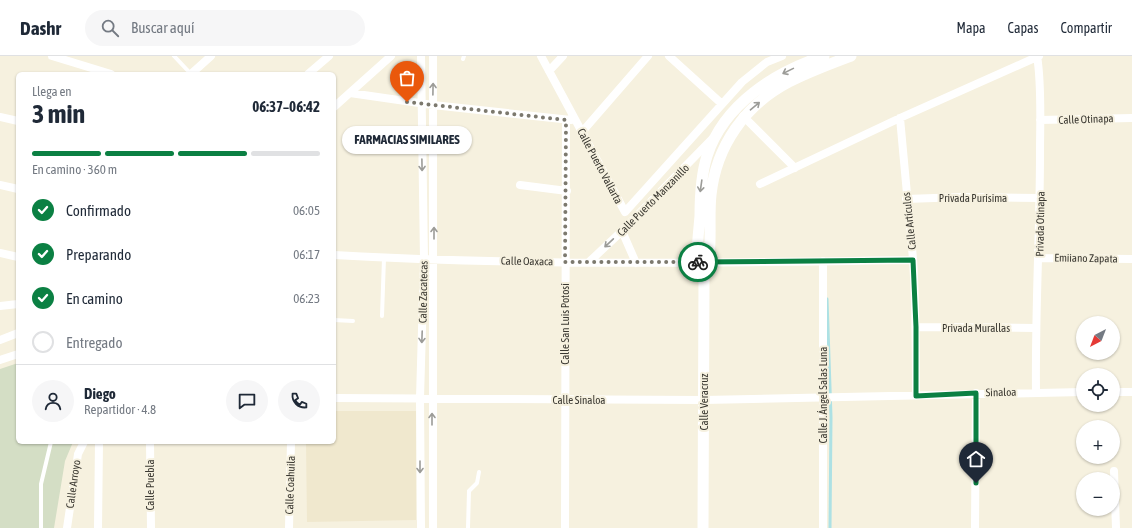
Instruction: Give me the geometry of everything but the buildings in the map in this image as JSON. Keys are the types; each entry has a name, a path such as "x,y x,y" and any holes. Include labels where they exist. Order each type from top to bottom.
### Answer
{"street":[{"path":"52,56 104,72"},
{"path":"193,72 211,56"},
{"path":"310,72 329,56"},
{"path":"336,106 391,56"},
{"name":"Calle Zacatecas","path":"421,56 424,260 420,398 421,528"},
{"name":"Calle Zacatecas","path":"433,56 433,528"},
{"name":"Calle Puerto Vallarta","path":"541,56 625,212 722,104"},
{"path":"549,71 563,56"},
{"path":"582,132 648,56"},
{"path":"669,56 722,104 749,77 767,62 782,56"},
{"path":"703,262 700,191 705,164 716,136 740,106 762,86 810,61 824,56"},
{"path":"703,262 711,195 717,167 730,136 743,116 772,92 789,82 851,56"},
{"path":"760,184 900,118 1038,56"},
{"name":"Privada Otinapa","path":"1036,392 1035,328 1039,258 1040,198 1038,56"},
{"path":"350,93 421,104 576,120"},
{"path":"743,116 795,168"},
{"path":"0,117 16,121"},
{"name":"Calle Artículos","path":"900,118 906,199 913,260 916,327 916,396"},
{"name":"Calle Otinapa","path":"1040,120 1132,118"},
{"name":"Calle San Luis Potosí","path":"565,528 566,120"},
{"name":"Calle Puerto Manzanillo","path":"589,262 622,231 716,136"},
{"path":"705,164 717,167"},
{"path":"0,185 16,189"},
{"path":"520,185 567,191"},
{"name":"Privada Purísima","path":"906,199 963,197 1040,198"},
{"path":"622,231 636,263"},
{"path":"0,253 16,257"},
{"name":"Calle Oaxaca","path":"336,255 424,260 636,263 913,260"},
{"name":"Emiiano Zapata","path":"1039,258 1132,259"},
{"name":"Calle J. Ángel Salas Luna","path":"823,261 823,528"},
{"name":"Calle Veracruz","path":"703,262 703,528"},
{"path":"0,306 16,304"},
{"name":"Privada Murallas","path":"916,327 1035,328"},
{"path":"0,340 16,334"},
{"path":"0,360 16,355"},
{"name":"Sinaloa","path":"824,398 976,393 1076,392"},
{"path":"1120,392 1132,392"},
{"path":"975,528 976,393"},
{"name":"Calle Sinaloa","path":"336,398 566,400 824,398"},
{"name":"Calle Arroyo","path":"67,528 78,454 83,444"},
{"path":"98,528 99,444"},
{"name":"Calle Puebla","path":"150,444 151,528"},
{"name":"Calle Coahuila","path":"289,528 291,444"},
{"path":"1114,471 1116,528"}],"lane":[{"path":"174,56 189,72"},
{"path":"382,316 384,258"},
{"path":"336,320 353,321"},
{"path":"41,528 41,484 51,444"},
{"path":"468,528 469,492 477,484 479,472"}],"shaded area":[{"path":"336,411 416,411 416,520 307,522 306,444 336,444"}],"green space":[{"path":"16,364 16,444 72,444 65,461 54,528 0,528 0,369"}],"waterway":[{"path":"827,299 831,417 830,528"}],"way so far":[{"path":"407,102 566,120 567,191 565,262 698,262"}],"place":[{"name":"FARMACIAS SIMILARES","path":"407,102"}],"route":[{"path":"698,262 913,260 916,327 916,396 976,393 976,483"}]}
